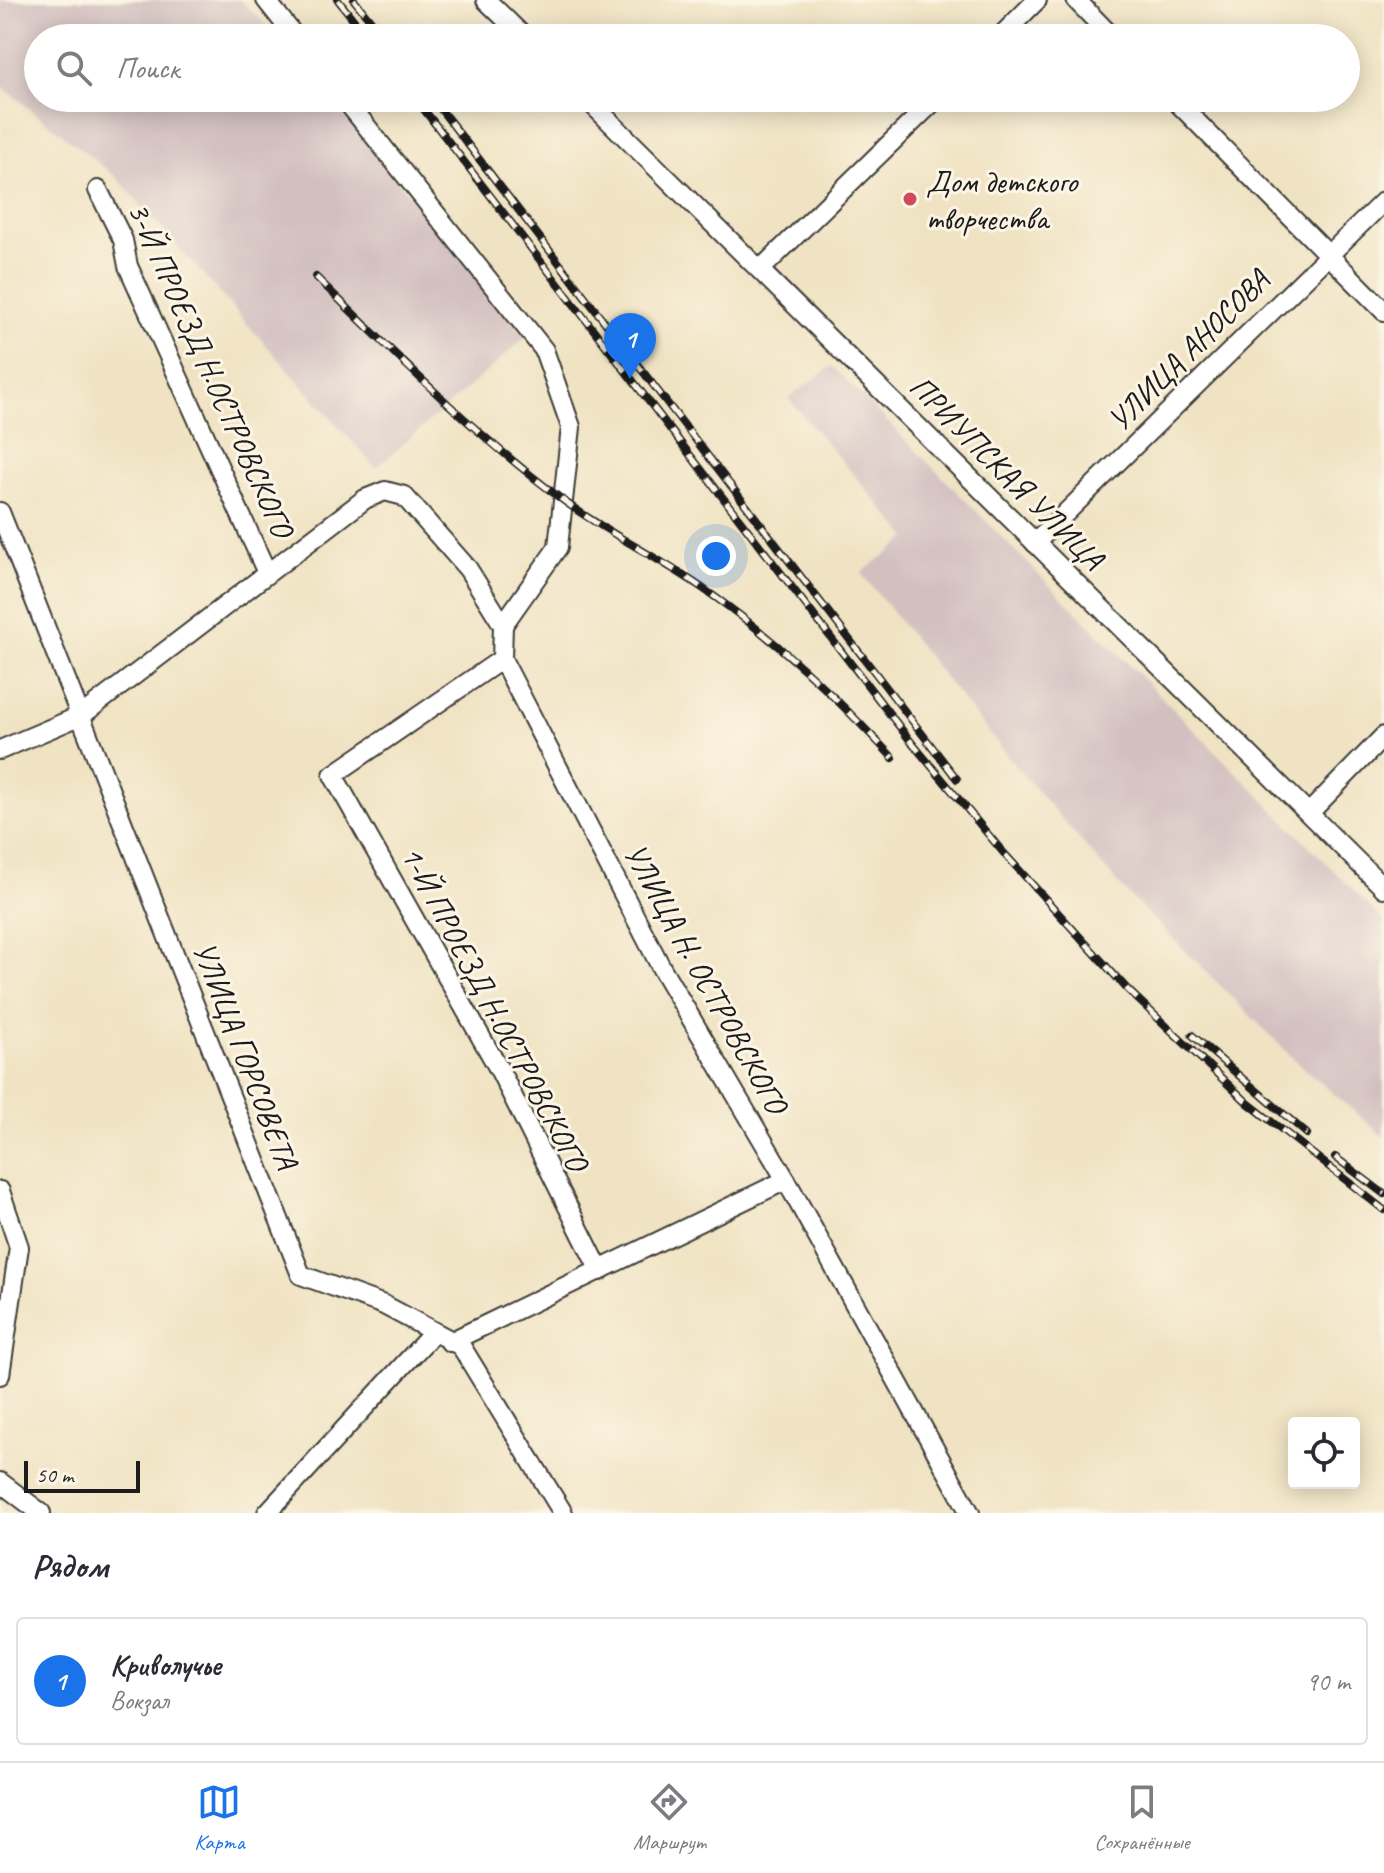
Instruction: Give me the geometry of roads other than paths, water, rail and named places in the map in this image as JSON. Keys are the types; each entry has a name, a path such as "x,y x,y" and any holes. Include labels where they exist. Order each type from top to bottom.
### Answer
{"street":[{"path":"266,0 285,24"},
{"path":"486,0 511,24"},
{"path":"1013,24 1037,0"},
{"path":"1076,0 1099,24"},
{"path":"0,750 82,715 365,499 385,491 404,496 468,569 503,625 558,547 571,427 544,350 355,112"},
{"name":"ПРИУПСКАЯ УЛИЦА","path":"600,112 1384,888"},
{"path":"761,269 923,112"},
{"path":"1187,112 1384,311"},
{"name":"3-Й ПРОЕЗД Н.ОСТРОВСКОГО","path":"98,190 123,240 128,266 267,573"},
{"name":"УЛИЦА АНОСОВА","path":"1035,543 1384,201"},
{"name":"УЛИЦА ГОРСОВЕТА","path":"0,512 301,1275 384,1305 432,1334 461,1346 563,1513"},
{"name":"УЛИЦА Н. ОСТРОВСКОГО","path":"503,625 502,659 662,969 786,1180 970,1513"},
{"name":"1-Й ПРОЕЗД Н.ОСТРОВСКОГО","path":"502,659 333,775 500,1071 600,1271"},
{"path":"1309,813 1384,736"},
{"path":"450,1342 786,1180"},
{"path":"0,1191 19,1247 0,1375"},
{"path":"267,1513 432,1334"},
{"path":"0,1482 41,1513"}],"railway":[{"path":"338,0 357,24"},
{"path":"354,0 374,24"},
{"path":"426,112 912,743 1002,851 1128,990 1248,1103 1384,1210"},
{"path":"443,112 957,779"},
{"path":"316,277 499,449 564,501 733,610 828,691 893,758"},
{"path":"1192,1035 1307,1134"},
{"path":"1335,1157 1384,1194"}],"place":[{"name":"Дом детского творчества","path":"910,199"},
{"name":"Криволучье","path":"630,379"}]}
